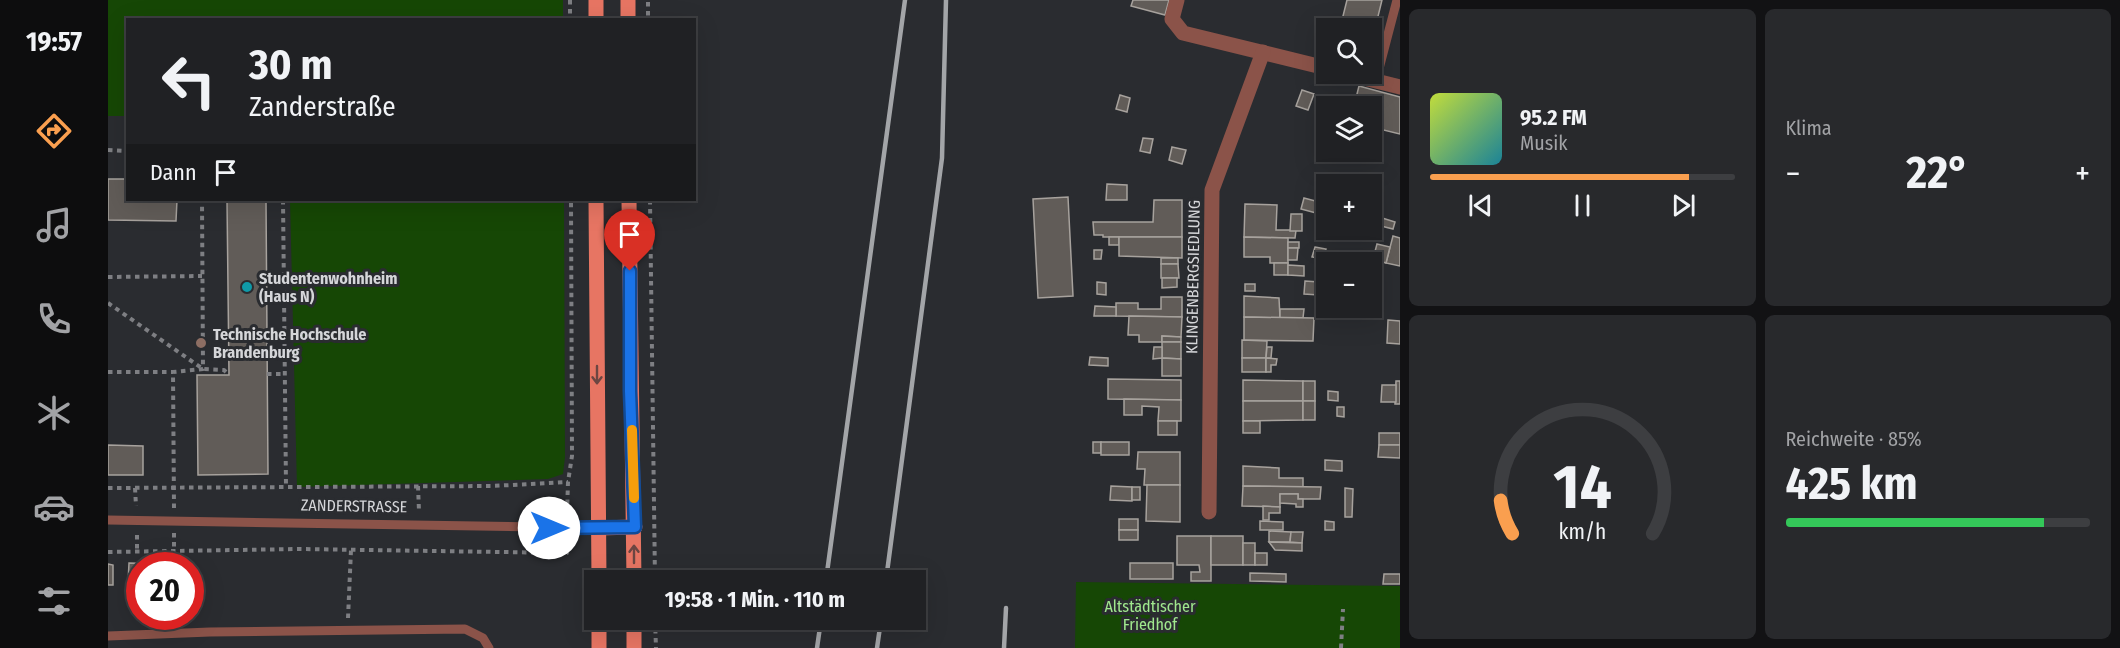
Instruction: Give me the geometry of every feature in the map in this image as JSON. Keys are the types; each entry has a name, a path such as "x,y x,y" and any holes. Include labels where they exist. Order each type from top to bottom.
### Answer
{"main road":[{"path":"596,0 596,18"},
{"path":"628,0 628,18"},
{"path":"596,201 599,570"},
{"path":"629,201 634,570"},
{"name":"ZANDERSTRASSE","path":"598,528 635,527"},
{"path":"599,630 599,648"},
{"path":"634,630 634,648"}],"street":[{"path":"1177,0 1172,19 1183,33 1316,65"},
{"name":"KLINGENBERGSIEDLUNG","path":"1209,512 1212,190 1263,52"},
{"path":"1382,82 1400,87"}],"lane":[{"path":"1382,57 1397,0"},
{"name":"ZANDERSTRASSE","path":"108,520 598,528"},
{"path":"108,636 210,632 465,630 483,638 489,648"}],"path":[{"path":"570,0 570,18"},
{"path":"648,0 648,18"},
{"path":"108,150 126,151"},
{"path":"202,201 203,369"},
{"path":"283,201 283,374 286,487"},
{"path":"567,528 568,482 572,456 571,201"},
{"path":"650,201 655,570"},
{"path":"108,277 202,276"},
{"path":"108,303 203,369"},
{"path":"108,372 173,372 203,369 224,370 229,375"},
{"path":"173,372 174,520"},
{"path":"267,374 283,374"},
{"path":"108,488 492,486 568,482"},
{"path":"347,631 351,549"},
{"path":"108,552 351,549 567,553"},
{"path":"1341,648 1343,609"},
{"path":"655,630 656,648"}],"green space":[{"path":"108,0 563,0 563,18 126,18 126,116 108,116"},
{"path":"290,201 564,201 565,457 563,474 548,479 297,487"},
{"name":"Altstädtischer Friedhof","path":"1076,582 1400,586 1400,648 1075,648"}],"building":[{"path":"1133,0 1169,0 1165,15 1131,6"},
{"path":"1347,0 1382,0 1378,18 1342,18"},
{"path":"1359,86 1400,97 1400,134 1382,130 1382,96 1356,96"},
{"path":"1302,90 1314,94 1308,110 1296,106"},
{"path":"1120,95 1130,98 1127,112 1116,109"},
{"path":"1143,138 1153,139 1150,153 1140,151"},
{"path":"1172,147 1186,150 1182,164 1169,160"},
{"path":"108,179 126,179 126,201 177,201 176,221 108,220"},
{"path":"1107,184 1127,185 1127,200 1106,200"},
{"path":"1068,197 1073,296 1038,298 1033,199"},
{"path":"1304,198 1316,201 1316,213 1301,209"},
{"path":"1154,200 1182,200 1182,237 1094,235 1093,222 1153,222"},
{"name":"Studentenwohnheim (Haus N)","path":"227,201 266,201 268,474 198,475 197,375 229,375"},
{"path":"1245,204 1277,205 1276,230 1296,230 1295,238 1244,237"},
{"path":"1291,214 1302,214 1302,231 1290,231"},
{"path":"1382,218 1395,222 1393,229 1382,226"},
{"path":"1393,236 1400,238 1400,266 1386,263"},
{"path":"1109,237 1119,237 1119,245 1109,245"},
{"path":"1119,237 1182,237 1182,258 1119,256"},
{"path":"1244,237 1288,238 1288,263 1270,263 1270,257 1244,257"},
{"path":"1288,242 1299,242 1299,248 1288,248"},
{"path":"1377,244 1390,247 1386,263 1382,262 1382,252 1375,252"},
{"path":"1315,247 1326,249 1325,252 1316,252 1316,258 1312,257"},
{"path":"1288,248 1298,248 1297,260 1288,260"},
{"path":"1094,250 1102,250 1101,259 1094,259"},
{"path":"1161,258 1178,258 1178,264 1161,264"},
{"path":"1274,263 1288,263 1288,275 1274,275"},
{"path":"1161,264 1178,264 1179,278 1161,278"},
{"path":"1288,265 1304,266 1304,276 1288,275"},
{"path":"1162,278 1177,278 1177,287 1162,288"},
{"path":"1305,281 1316,282 1316,295 1304,294"},
{"path":"1097,282 1106,283 1106,295 1097,294"},
{"path":"1245,284 1255,284 1255,291 1245,291"},
{"path":"1244,296 1279,298 1280,318 1244,317"},
{"path":"1161,297 1182,297 1182,317 1116,316 1116,303 1138,303 1138,309 1161,309"},
{"path":"1095,306 1116,307 1116,316 1094,316"},
{"path":"1280,309 1304,309 1303,318 1280,318"},
{"path":"1129,316 1182,317 1181,337 1162,336 1162,342 1139,342 1139,335 1128,335"},
{"path":"1244,317 1314,318 1313,341 1244,340"},
{"path":"1388,320 1400,321 1400,344 1387,343"},
{"path":"1162,336 1181,337 1181,342 1162,342"},
{"path":"1242,340 1267,341 1266,358 1242,358"},
{"path":"1162,342 1181,342 1181,359 1162,358"},
{"path":"1154,347 1162,347 1162,358 1153,359"},
{"path":"1267,347 1272,347 1271,358 1266,358"},
{"path":"1090,357 1108,358 1108,366 1089,365"},
{"path":"1162,358 1181,359 1181,376 1162,376"},
{"path":"1242,358 1266,358 1266,372 1242,372"},
{"path":"1266,358 1277,359 1276,365 1271,365 1271,372 1266,372"},
{"path":"1108,379 1181,380 1181,400 1108,399"},
{"path":"1243,380 1303,381 1303,401 1243,401"},
{"path":"1303,381 1315,381 1315,401 1303,401"},
{"path":"1396,381 1400,381 1400,404 1395,404"},
{"path":"1382,385 1396,385 1396,402 1381,402"},
{"path":"1328,391 1338,392 1338,401 1328,400"},
{"path":"1124,399 1181,400 1181,421 1158,421 1159,407 1142,406 1142,415 1124,415"},
{"path":"1243,401 1303,401 1303,420 1243,421"},
{"path":"1303,401 1315,401 1315,420 1303,420"},
{"path":"1337,407 1344,407 1344,417 1337,416"},
{"path":"1158,421 1177,421 1177,435 1158,435"},
{"path":"1243,421 1260,421 1260,433 1243,433"},
{"path":"1379,433 1400,433 1400,445 1379,445"},
{"path":"1093,442 1101,442 1101,453 1093,453"},
{"path":"1101,442 1129,442 1129,455 1101,455"},
{"path":"108,445 143,446 143,475 108,475"},
{"path":"1379,445 1400,445 1400,458 1378,457"},
{"path":"1138,452 1180,452 1180,485 1144,485 1145,469 1137,469"},
{"path":"1325,460 1342,461 1342,471 1325,470"},
{"path":"1243,466 1279,468 1279,478 1303,478 1303,487 1243,486"},
{"path":"1147,485 1180,485 1180,522 1146,521"},
{"path":"1111,486 1132,487 1132,501 1110,500"},
{"path":"1243,486 1321,487 1320,499 1298,499 1298,494 1280,494 1280,507 1242,506"},
{"path":"1132,487 1140,487 1140,500 1132,500"},
{"path":"1345,488 1353,489 1352,517 1345,517"},
{"path":"1280,494 1298,494 1298,499 1303,499 1303,507 1280,503"},
{"path":"1263,506 1280,507 1280,513 1269,513 1269,520 1263,520"},
{"path":"1119,519 1138,519 1138,530 1119,530"},
{"path":"1260,521 1283,522 1283,530 1260,530"},
{"path":"1325,521 1334,522 1334,530 1325,530"},
{"path":"1119,530 1138,530 1138,540 1119,540"},
{"path":"1269,531 1291,532 1290,542 1269,542"},
{"path":"1291,532 1303,532 1302,543 1290,542"},
{"path":"1177,536 1211,536 1211,581 1191,581 1191,572 1200,572 1199,565 1177,565"},
{"path":"1211,536 1243,536 1243,565 1211,565"},
{"path":"1269,542 1302,543 1302,551 1275,550"},
{"path":"1243,543 1255,543 1255,565 1243,565"},
{"path":"1255,553 1267,553 1267,565 1255,565"},
{"path":"1130,563 1173,563 1173,579 1130,579"},
{"path":"108,564 113,565 113,585 108,585"},
{"path":"1250,573 1286,574 1286,582 1250,581"},
{"path":"1384,574 1400,574 1400,584 1383,584"}],"railway":[{"path":"827,570 905,0"},
{"path":"887,570 942,158 946,0"},
{"path":"1004,648 1006,608"},
{"path":"817,648 820,630"},
{"path":"877,648 880,630"}],"slow traffic":[{"path":"632,430 634,498"}],"place":[{"name":"Studentenwohnheim (Haus N)","path":"247,287"},
{"name":"Technische Hochschule Brandenburg","path":"201,343"}],"route":[{"path":"549,528 635,527 630,391 630,271"}]}
